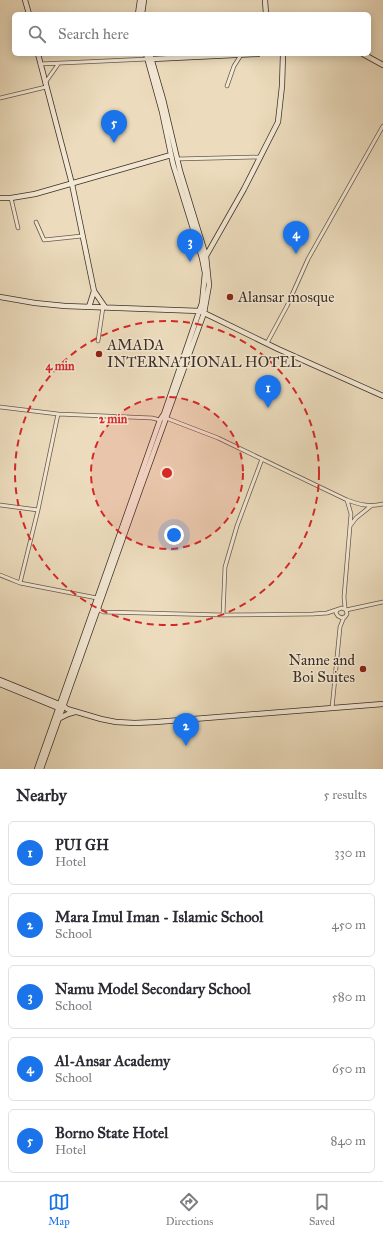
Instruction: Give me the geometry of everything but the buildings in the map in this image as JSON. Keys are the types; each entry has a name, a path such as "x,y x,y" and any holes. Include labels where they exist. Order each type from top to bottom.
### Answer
{"street":[{"path":"25,0 28,12"},
{"path":"138,12 140,0"},
{"path":"142,12 144,0"},
{"path":"265,0 266,12"},
{"path":"38,56 72,184 94,291 104,307 98,341"},
{"path":"40,64 149,57 195,56"},
{"path":"227,86 234,66 240,56"},
{"path":"206,256 244,189 278,122 280,114 283,56"},
{"path":"367,56 383,65"},
{"path":"41,769 60,718 98,598 160,420 164,414 202,312 205,273 201,252 171,155 149,57"},
{"path":"37,769 62,708 166,418 202,312 209,285 206,256 149,57"},
{"path":"0,98 46,85 59,63"},
{"path":"267,344 287,306 308,258 383,126"},
{"path":"0,198 11,198 35,194 171,155"},
{"path":"177,159 260,157"},
{"path":"11,198 18,228"},
{"path":"36,222 44,240 82,236"},
{"path":"89,307 94,291"},
{"path":"0,297 35,303 202,312 267,344 382,395"},
{"path":"0,407 58,414 152,418 160,420"},
{"path":"20,582 38,510 58,414"},
{"path":"166,418 218,438 357,504 371,506 383,504"},
{"path":"223,615 225,567 237,526 262,459"},
{"path":"347,500 350,508 350,526 344,597 347,614"},
{"path":"0,505 38,510"},
{"path":"350,526 356,518 371,506"},
{"path":"0,575 20,582 98,598"},
{"path":"332,708 340,627 338,609 344,597"},
{"path":"327,613 338,609 356,608 383,602"},
{"path":"340,627 344,617 356,608"},
{"path":"97,609 104,612 223,615 327,613 344,617"},
{"path":"0,680 62,708"},
{"path":"0,684 62,708 106,720 135,723 383,704"},
{"path":"60,718 76,712"}],"place":[{"name":"Borno State Hotel","path":"114,143"},
{"name":"Al-Ansar Academy","path":"296,254"},
{"name":"Namu Model Secondary School","path":"190,262"},
{"name":"Alansar mosque","path":"230,297"},
{"name":"AMADA INTERNATIONAL HOTEL","path":"99,354"},
{"name":"PUI GH","path":"268,408"},
{"name":"Nanne and Boi Suites","path":"363,669"},
{"name":"Mara Imul Iman - Islamic School","path":"186,746"}]}
